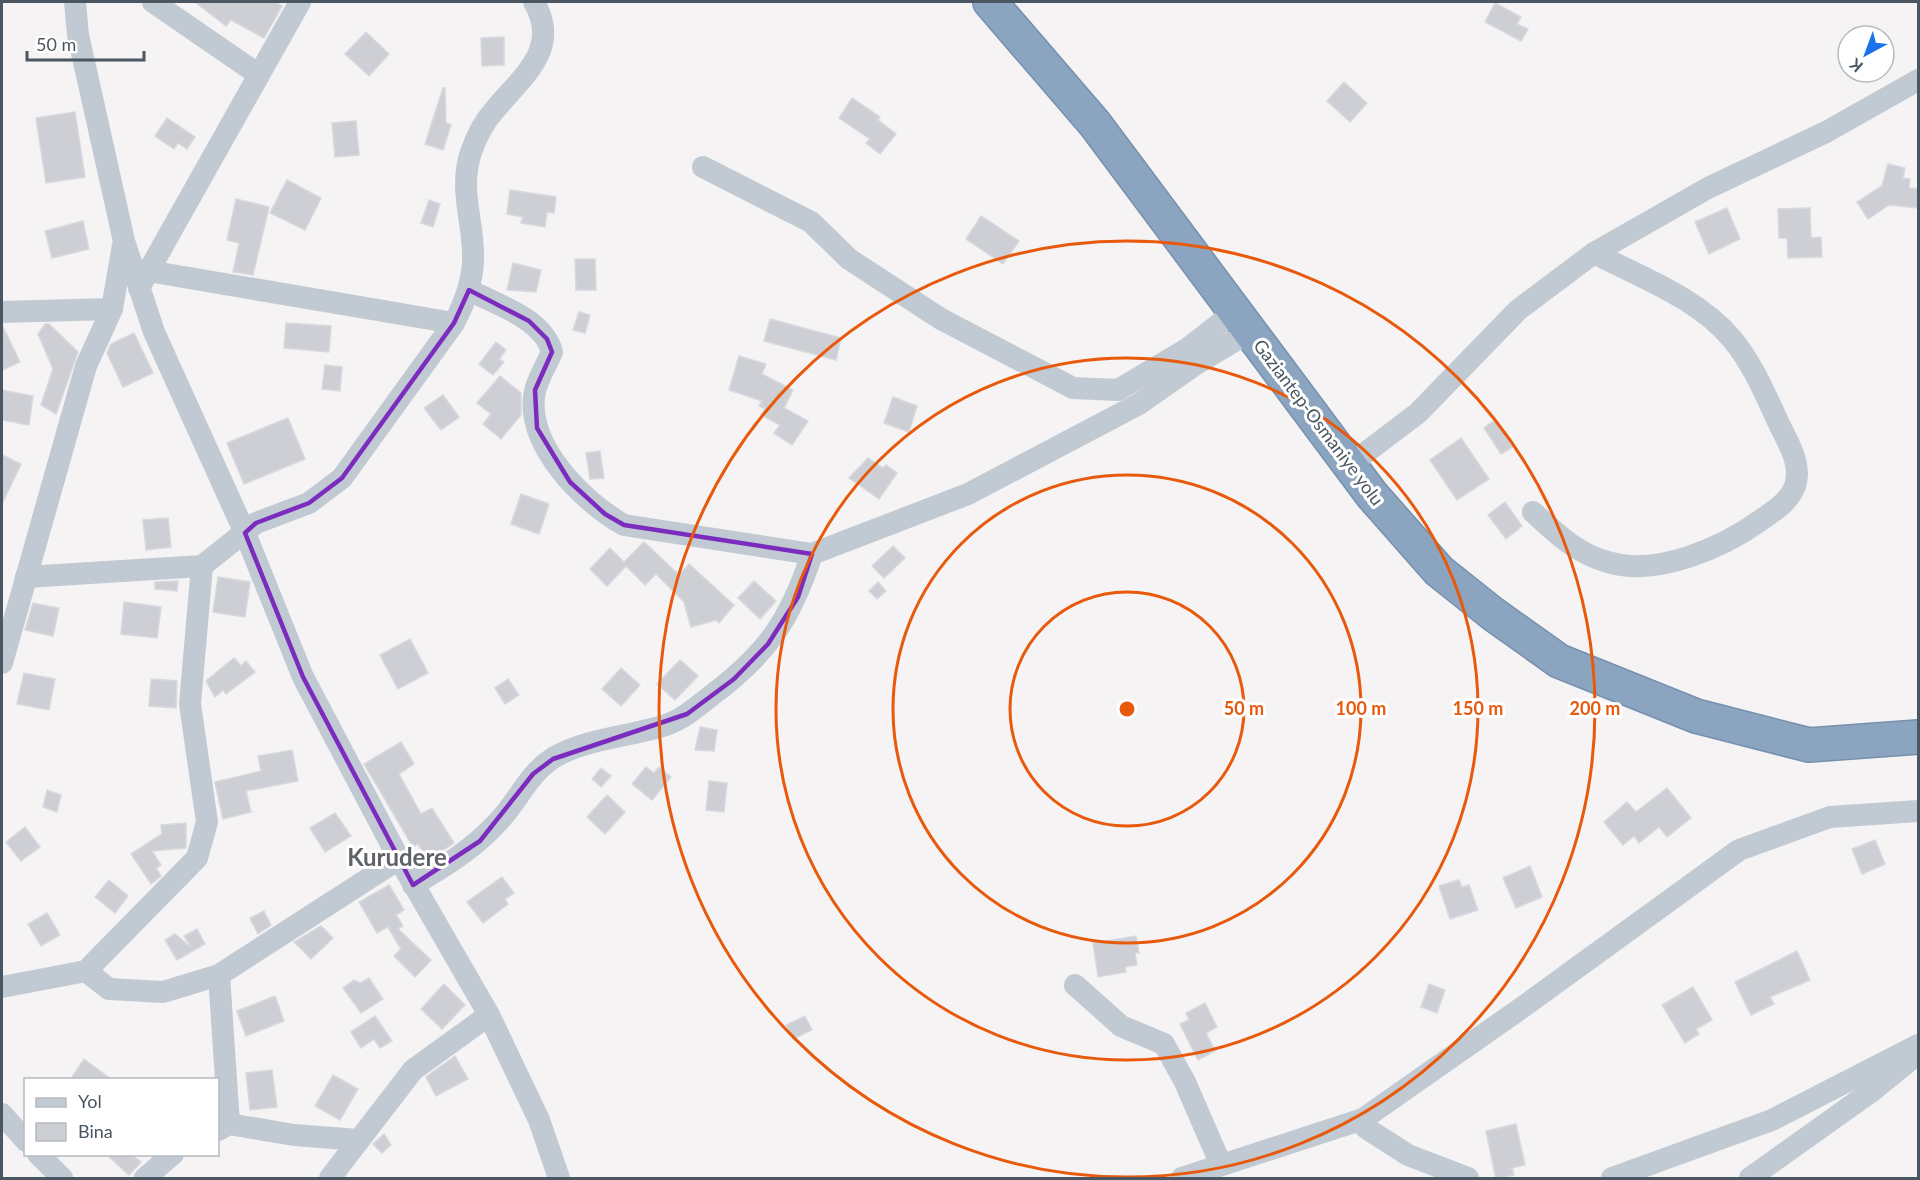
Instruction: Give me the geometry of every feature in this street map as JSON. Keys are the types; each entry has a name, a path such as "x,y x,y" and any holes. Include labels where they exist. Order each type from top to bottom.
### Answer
{"highway":[{"name":"Gaziantep-Osmaniye yolu","path":"990,2 1095,124 1244,321 1348,466 1439,571 1493,614 1559,660 1696,716 1809,745 1918,737"}],"street":[{"path":"75,2 78,34 124,241 144,280 154,332 245,533 303,677 413,885 489,1016 539,1120 559,1179"},
{"path":"153,2 259,75"},
{"path":"144,280 300,2"},
{"path":"26,577 202,566 256,523 309,503 342,478 454,323 469,290 473,261 465,194 469,162 479,134 492,113 533,66 539,55 543,24 534,2"},
{"path":"1348,466 1418,413 1518,310 1594,253 1708,188 1826,132 1918,80"},
{"path":"703,167 811,222 849,259 941,319 1073,388 1118,390 1187,349 1244,321"},
{"path":"2,663 86,366 112,309 124,241"},
{"path":"1533,512 1566,543 1586,555 1610,563 1639,565 1689,557 1725,544 1779,508 1789,497 1796,484 1795,457 1748,360 1731,338 1697,308 1594,253"},
{"path":"144,280 454,323"},
{"path":"469,290 536,326 547,339 552,352 536,390 534,412 537,428 570,482 605,514 624,525 813,554 968,494 1138,404 1196,364 1244,321"},
{"path":"2,312 112,309"},
{"path":"413,885 454,861 480,841 499,822 533,774 552,759 598,741 667,725 687,714 734,679 768,644 784,622 798,597 813,554"},
{"path":"2,987 86,971 197,858 207,822 190,704 202,566"},
{"path":"1182,1179 1363,1119 1527,1004 1739,850 1830,817 1918,811"},
{"path":"86,971 110,990 163,992 219,975 399,859"},
{"path":"219,975 223,1127 358,1140"},
{"path":"1075,985 1121,1026 1164,1044 1185,1082 1221,1165"},
{"path":"330,1179 413,1070 489,1016"},
{"path":"1612,1179 1772,1120 1918,1044"},
{"path":"1750,1179 1872,1091 1918,1053"},
{"path":"2,1114 24,1139"},
{"path":"1363,1119 1366,1128 1408,1155 1468,1179"},
{"path":"39,1156 59,1177"},
{"path":"145,1179 171,1156"}],"highlighted area":[{"path":"469,290 529,321 547,339 552,352 535,390 537,428 570,482 605,514 624,525 812,554 798,597 768,644 734,679 687,714 553,759 533,774 480,841 413,885 303,677 245,533 256,523 309,503 342,478 454,323"}],"building":[{"path":"195,2 275,2 282,6 264,38 231,20 226,26"},
{"path":"1495,3 1521,17 1517,24 1528,29 1521,41 1485,22"},
{"path":"366,32 389,54 369,76 345,54"},
{"path":"504,37 504,65 482,66 481,38"},
{"path":"1344,82 1367,103 1350,122 1327,101"},
{"path":"443,88 445,88 446,123 451,125 443,150 425,144"},
{"path":"852,98 880,117 878,120 896,134 880,154 866,143 870,139 839,118"},
{"path":"75,112 85,177 46,183 36,118"},
{"path":"167,118 195,137 187,149 178,143 174,149 155,136"},
{"path":"356,121 359,155 335,157 332,123"},
{"path":"1888,164 1905,168 1903,178 1910,179 1909,188 1918,189 1918,208 1889,205 1868,219 1857,202 1882,186"},
{"path":"287,180 321,198 305,230 270,213"},
{"path":"510,190 556,197 554,213 547,212 545,227 521,223 523,217 507,214"},
{"path":"236,199 269,207 253,275 233,272 239,243 227,240"},
{"path":"429,200 440,204 433,227 421,223"},
{"path":"1727,208 1740,239 1709,254 1695,222"},
{"path":"1810,208 1811,238 1821,237 1822,257 1788,258 1787,238 1779,238 1778,209"},
{"path":"981,216 1019,241 1003,264 966,239"},
{"path":"83,221 89,249 52,258 45,231"},
{"path":"575,259 595,259 596,290 576,290"},
{"path":"513,263 541,270 536,292 507,290"},
{"path":"579,312 590,315 585,333 573,330"},
{"path":"770,319 841,338 836,360 764,341"},
{"path":"286,323 331,326 329,352 284,348"},
{"path":"45,324 49,324 78,352 56,414 41,405 53,369 38,334"},
{"path":"2,325 20,362 2,370"},
{"path":"134,333 153,373 123,387 107,353 111,344"},
{"path":"496,342 506,350 499,359 504,362 493,375 479,364"},
{"path":"739,356 766,364 762,374 793,390 784,408 808,421 792,445 774,433 780,425 761,415 765,409 759,406 762,401 729,390"},
{"path":"325,365 342,367 340,391 322,389"},
{"path":"500,376 521,393 521,415 501,439 483,424 491,414 477,403"},
{"path":"2,390 33,396 29,425 2,420"},
{"path":"443,395 459,417 441,430 424,408"},
{"path":"893,397 917,406 909,432 884,423"},
{"path":"288,418 305,459 244,484 227,443"},
{"path":"1495,420 1513,447 1501,454 1484,428"},
{"path":"1461,438 1489,479 1457,500 1430,460"},
{"path":"600,451 604,478 590,479 586,453"},
{"path":"2,455 21,464 2,504"},
{"path":"868,458 883,468 886,465 897,473 879,499 849,478"},
{"path":"521,494 549,504 539,534 511,524"},
{"path":"1505,502 1522,526 1506,539 1488,515"},
{"path":"168,518 171,547 146,550 143,520"},
{"path":"644,542 679,575 689,564 734,605 719,623 716,620 691,627 684,602 656,574 645,585 626,566 607,586 590,569 610,548 624,562"},
{"path":"893,546 905,558 884,578 872,566"},
{"path":"218,577 250,582 245,617 213,612"},
{"path":"178,581 177,591 155,589 155,582"},
{"path":"754,581 776,601 760,619 738,598"},
{"path":"878,582 886,591 877,599 869,591"},
{"path":"124,602 161,607 157,638 121,634"},
{"path":"33,603 59,608 53,636 25,630"},
{"path":"410,639 428,673 398,689 380,655"},
{"path":"234,658 241,666 246,661 255,672 226,694 223,690 215,697 206,681"},
{"path":"680,660 698,676 675,700 657,684"},
{"path":"621,668 640,685 621,706 602,689"},
{"path":"24,673 55,679 49,710 17,704"},
{"path":"151,679 177,681 176,708 149,706"},
{"path":"508,679 519,695 505,704 495,688"},
{"path":"700,727 717,730 714,751 695,750"},
{"path":"401,742 414,764 399,774 421,814 432,808 454,843 428,860 418,844 413,847 364,764"},
{"path":"292,750 298,781 246,791 251,812 223,819 215,782 261,771 258,756"},
{"path":"646,767 654,773 659,767 671,777 652,800 632,784"},
{"path":"601,768 611,776 601,787 592,779"},
{"path":"709,781 727,783 724,812 706,810"},
{"path":"1667,788 1691,818 1667,837 1659,827 1639,843 1634,836 1623,845 1604,822 1627,802 1636,812"},
{"path":"47,790 61,795 57,812 43,807"},
{"path":"607,795 625,812 605,834 587,817"},
{"path":"335,813 351,836 325,852 310,828"},
{"path":"186,823 186,848 152,851 161,865 156,868 161,876 151,884 131,854 162,834 161,825"},
{"path":"25,827 40,847 21,861 6,842"},
{"path":"1875,840 1885,864 1862,874 1852,849"},
{"path":"1530,866 1542,897 1516,908 1503,878"},
{"path":"502,877 514,893 505,899 508,904 483,923 467,902"},
{"path":"109,880 128,896 115,913 95,897"},
{"path":"1459,880 1462,887 1469,885 1478,910 1450,919 1439,886"},
{"path":"389,885 404,910 396,915 403,926 398,929 431,960 415,977 394,956 401,949 388,927 377,933 359,902"},
{"path":"264,911 271,925 258,934 250,918"},
{"path":"47,913 60,935 41,946 28,924"},
{"path":"321,926 333,938 311,959 294,942"},
{"path":"197,929 205,944 177,960 165,940 175,934 192,948 184,936"},
{"path":"1136,936 1139,953 1135,953 1137,965 1125,967 1126,972 1098,977 1093,943"},
{"path":"1797,951 1810,980 1770,997 1774,1004 1751,1015 1735,982"},
{"path":"369,978 383,999 361,1013 343,988 354,980 360,983"},
{"path":"444,984 465,1005 442,1029 421,1009"},
{"path":"1429,984 1445,990 1437,1013 1421,1007"},
{"path":"1693,987 1712,1020 1696,1029 1699,1034 1685,1043 1662,1005"},
{"path":"275,996 284,1021 246,1036 237,1011"},
{"path":"1205,1003 1217,1027 1206,1033 1215,1051 1198,1060 1180,1024 1189,1020 1186,1013"},
{"path":"375,1016 392,1041 380,1048 374,1039 361,1048 351,1032"},
{"path":"805,1016 812,1030 793,1039 786,1025"},
{"path":"455,1056 468,1079 436,1096 426,1077"},
{"path":"84,1059 109,1078 71,1078"},
{"path":"272,1070 277,1107 250,1110 246,1073"},
{"path":"333,1075 358,1089 340,1120 315,1106"},
{"path":"1516,1124 1525,1165 1512,1168 1514,1175 1496,1179 1486,1131"},
{"path":"384,1134 391,1145 382,1153 373,1144"},
{"path":"108,1156 133,1156 141,1162 129,1175"}],"district":[{"name":"Kurudere","path":"397,856"}]}
